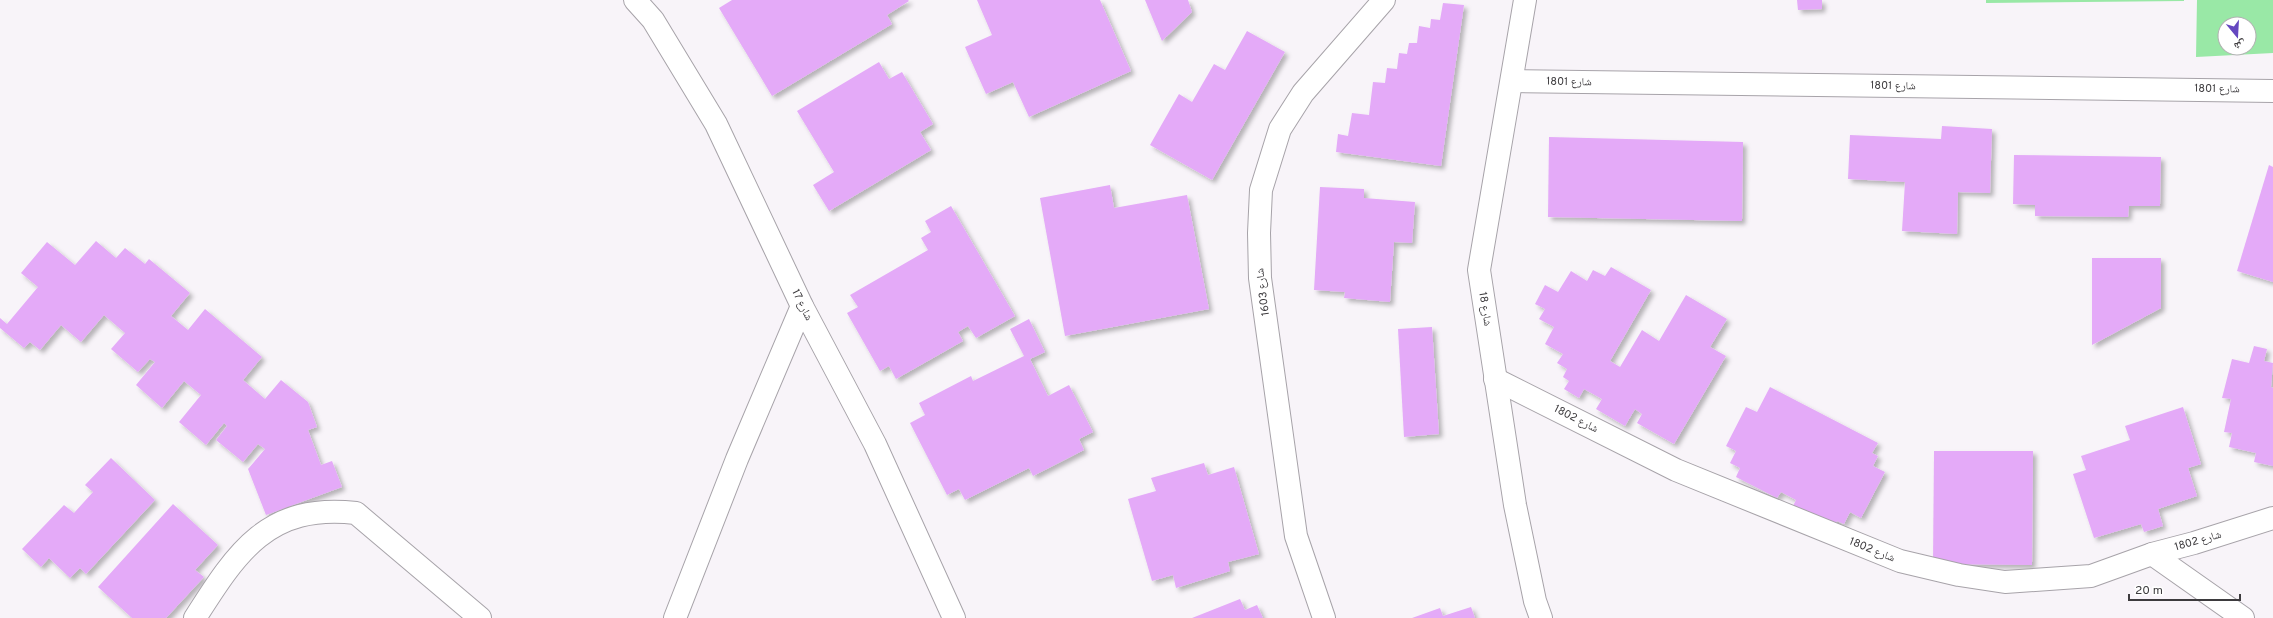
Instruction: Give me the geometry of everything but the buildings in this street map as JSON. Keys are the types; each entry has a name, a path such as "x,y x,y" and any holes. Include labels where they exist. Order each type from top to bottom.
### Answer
{"street":[{"name":"شارع 17","path":"635,0 653,20 716,124 802,306 875,444 954,618"},
{"name":"شارع 1603","path":"1324,618 1296,536 1260,278 1258,233 1261,190 1280,129 1303,92 1384,0"},
{"name":"شارع 18","path":"1525,0 1513,81 1478,270 1515,505 1535,601 1541,618"},
{"name":"شارع 1801","path":"1513,81 2273,91"},
{"path":"675,618 737,459 802,306"},
{"name":"شارع 1802","path":"1495,379 1676,470 1900,561 1959,575 2005,582 2091,576 2152,554 2194,543 2273,518"},
{"path":"195,618 227,570 244,549 265,531 287,519 307,514 339,511 356,513 480,618"},
{"path":"2152,554 2243,618"}],"green space":[{"path":"1986,0 2184,0 2184,1 1986,3"},
{"path":"2197,0 2273,0 2273,53 2257,54 2257,16 2217,16 2217,56 2196,57"}]}
